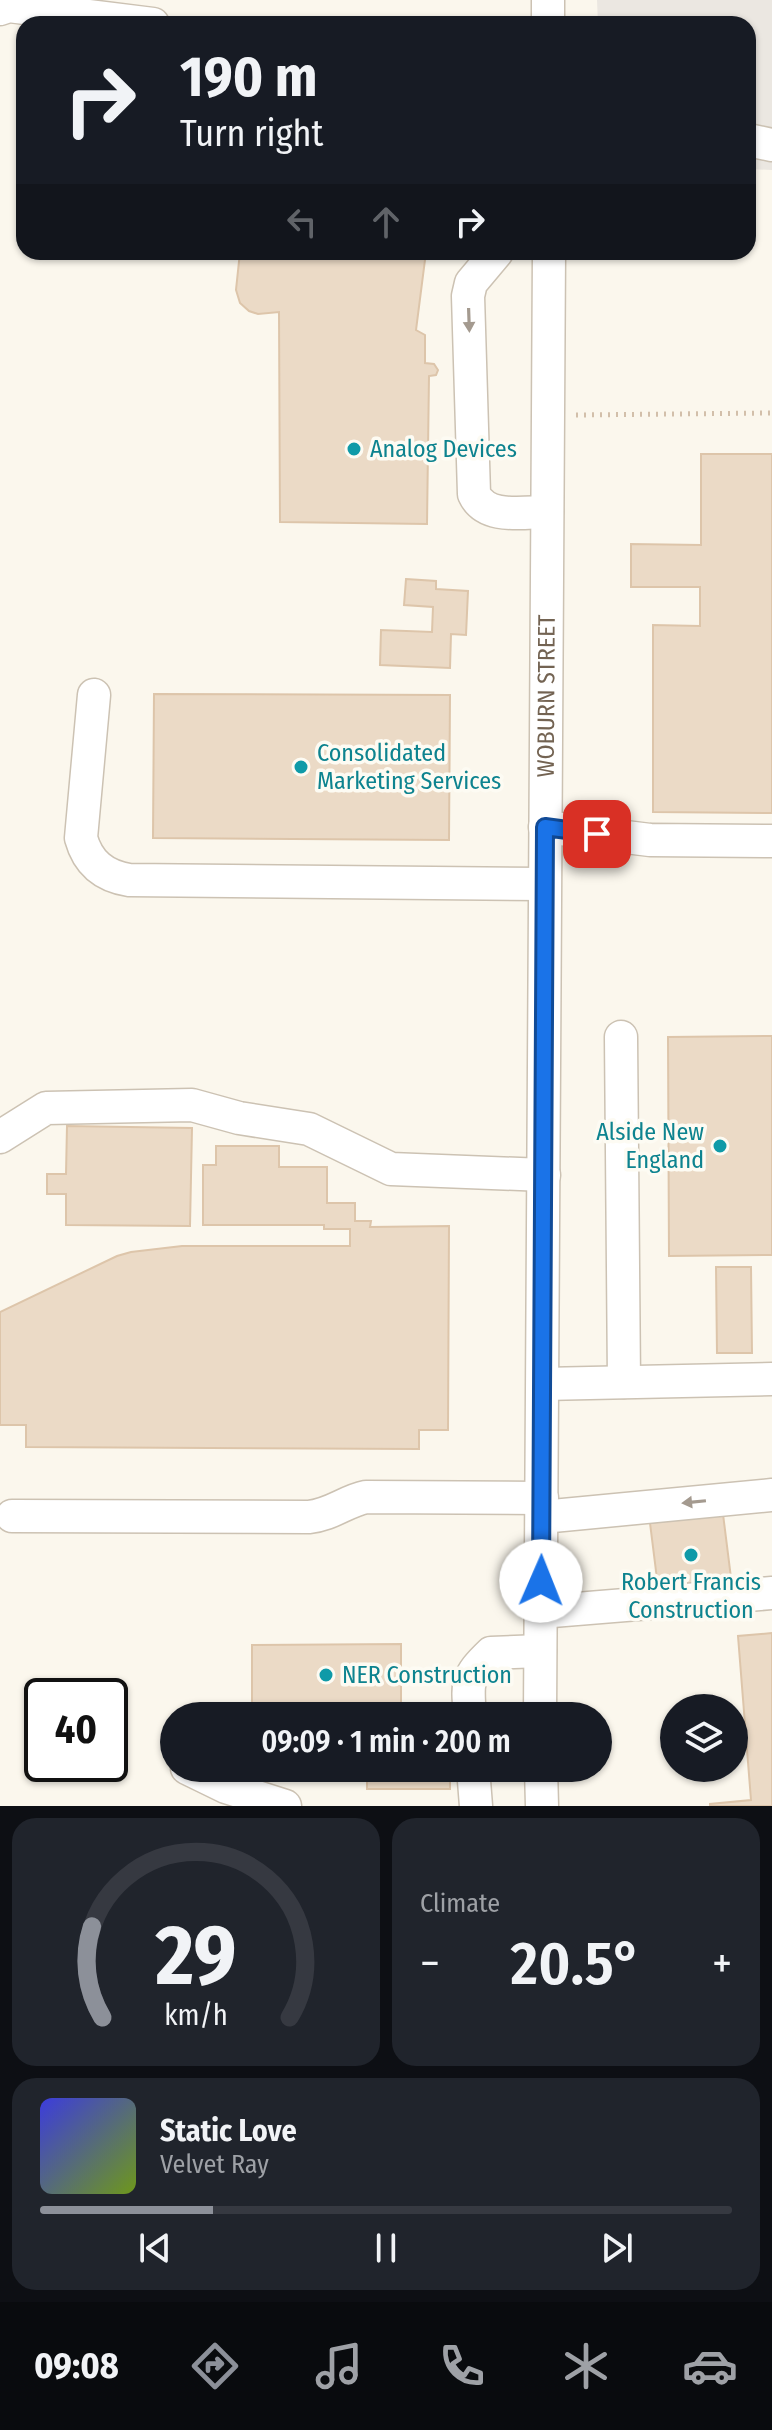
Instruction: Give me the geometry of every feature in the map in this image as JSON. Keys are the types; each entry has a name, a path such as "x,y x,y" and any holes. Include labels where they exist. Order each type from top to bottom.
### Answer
{"street":[{"path":"0,9 9,6 89,16"},
{"path":"490,260 468,291 474,494 487,510 547,512"},
{"name":"WOBURN STREET","path":"540,1702 549,260"},
{"path":"94,695 81,838 90,859 106,874 129,880 544,884"},
{"path":"545,827 650,840 772,841"},
{"path":"621,1037 624,1382"},
{"path":"0,1137 46,1108 192,1105 239,1118 309,1129 391,1169 544,1175"},
{"path":"543,1384 772,1379"},
{"path":"12,1516 309,1517 326,1514 355,1499 366,1497 542,1508 772,1495"},
{"path":"540,1612 772,1593"},
{"path":"469,1702 468,1688 473,1671 491,1653 540,1651"},
{"path":"216,1782 285,1806"},
{"path":"474,1782 476,1806"},
{"path":"541,1782 542,1806"}],"path":[{"path":"547,416 772,413"}],"shaded area":[{"path":"597,0 772,0 772,170 756,169 756,16 598,16"}],"building":[{"name":"Analog Devices","path":"239,260 425,260 416,330 425,335 425,363 434,364 438,370 436,375 429,376 427,524 280,522 279,312 258,314 249,311 240,303 236,290"},
{"path":"701,454 772,454 772,813 653,812 653,625 700,626 700,587 631,587 631,544 701,545"},
{"path":"406,579 436,581 436,589 468,591 466,635 451,634 450,668 380,665 381,630 432,632 433,607 404,605"},
{"name":"Consolidated Marketing Services","path":"154,694 450,695 449,840 153,838"},
{"name":"Alside New England","path":"772,1036 772,1255 669,1256 668,1037"},
{"path":"67,1126 192,1128 190,1226 66,1225 66,1194 47,1194 47,1174 66,1174"},
{"path":"216,1146 279,1146 279,1167 327,1167 327,1203 355,1203 355,1221 371,1221 370,1227 449,1226 448,1430 419,1430 419,1449 26,1447 26,1425 0,1425 0,1312 131,1252 182,1246 350,1246 350,1229 324,1229 324,1225 203,1225 203,1165 216,1165"},
{"path":"716,1267 751,1267 752,1353 717,1353"},
{"name":"Robert Francis Construction","path":"723,1514 732,1586 659,1595 650,1523"},
{"path":"772,1633 772,1806 710,1806 751,1800 748,1694 743,1694 738,1636"},
{"name":"NER Construction","path":"401,1644 401,1702 252,1702 252,1645"},
{"path":"367,1782 450,1782 450,1789 367,1789"}],"place":[{"name":"Analog Devices","path":"354,449"},
{"name":"Consolidated Marketing Services","path":"301,767"},
{"name":"Alside New England","path":"720,1146"},
{"name":"Robert Francis Construction","path":"691,1555"},
{"name":"NER Construction","path":"326,1675"}],"route":[{"path":"541,1581 545,827 597,834"}]}
